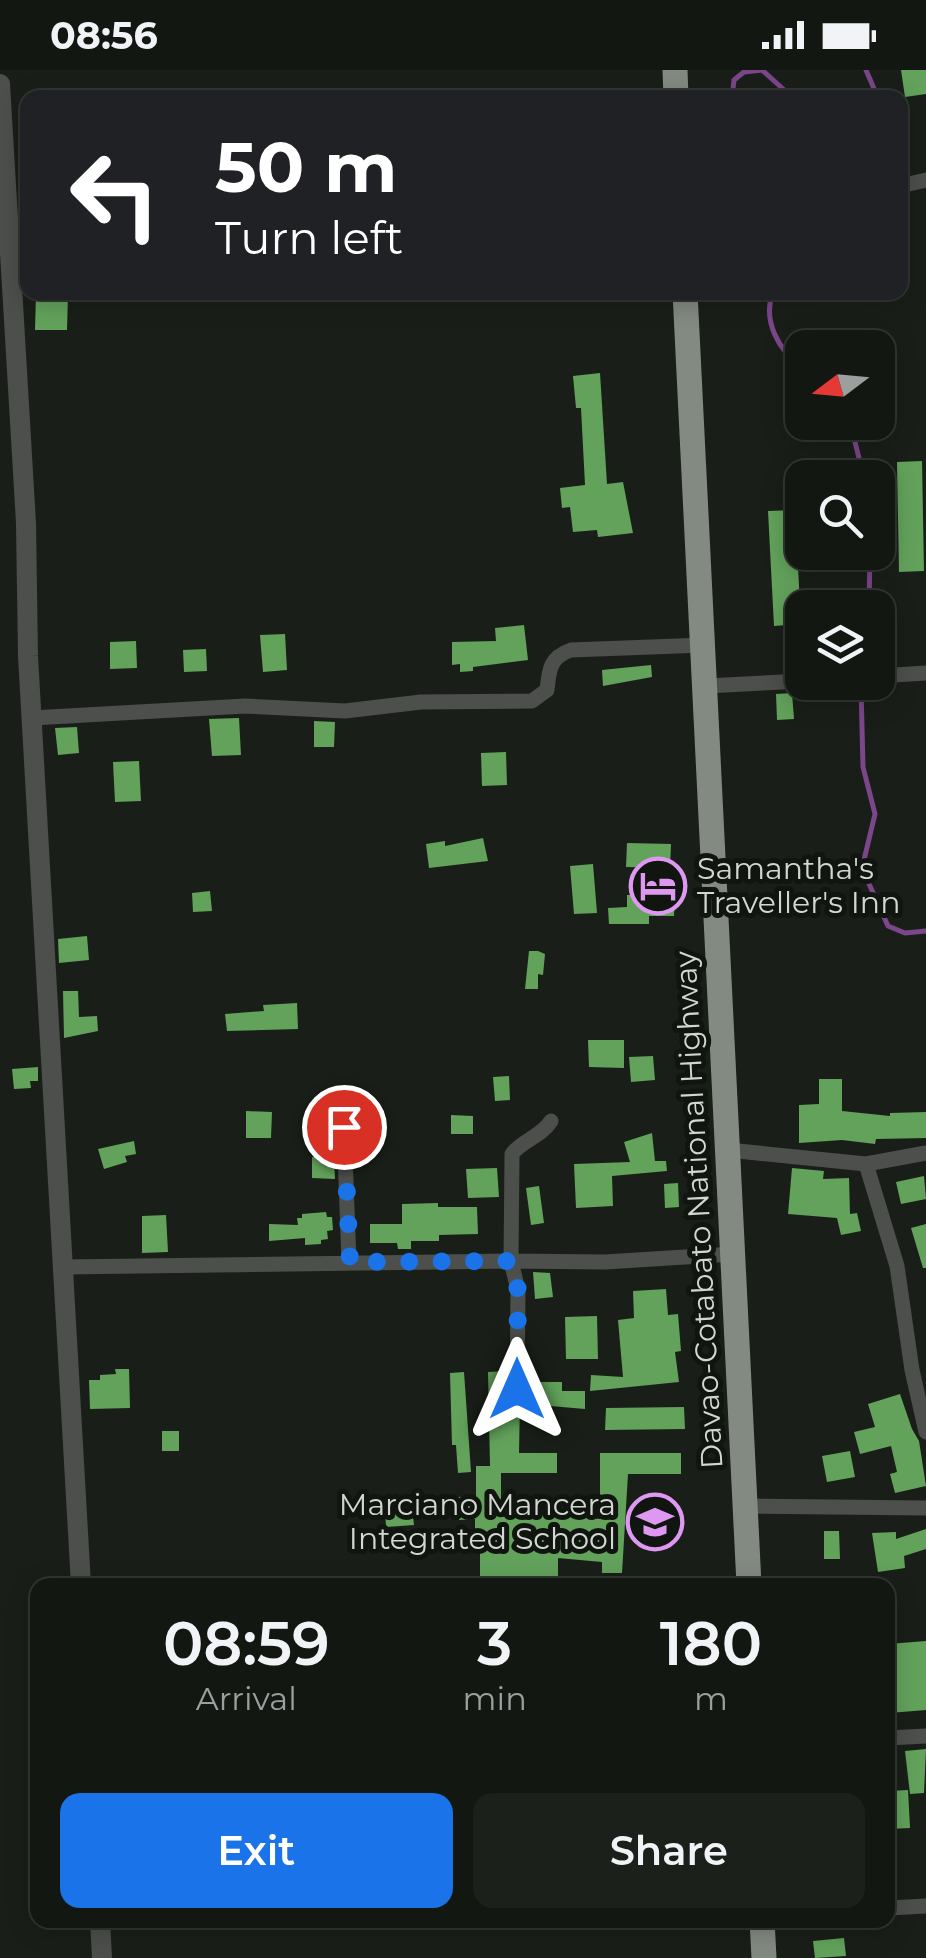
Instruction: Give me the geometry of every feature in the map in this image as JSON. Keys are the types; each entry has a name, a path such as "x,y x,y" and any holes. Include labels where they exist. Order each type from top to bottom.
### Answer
{"highway":[{"name":"Davao-Cotabato National Highway","path":"685,300 749,1578"},
{"path":"762,1928 764,1958"}],"street":[{"path":"0,84 2,191 26,523 32,718 82,1578"},
{"path":"32,718 244,706 345,710 400,703 532,701 547,690 550,667 556,657 570,650 704,645"},
{"path":"895,675 926,673"},
{"path":"706,686 785,681"},
{"path":"517,1389 518,1290 511,1261 512,1154 551,1121"},
{"path":"344,1127 350,1262"},
{"path":"728,1150 866,1164 926,1154"},
{"path":"866,1164 896,1266 926,1432"},
{"path":"63,1267 604,1262 733,1254"},
{"path":"746,1506 926,1508"},
{"path":"895,1738 926,1736"},
{"path":"895,1908 926,1906"},
{"path":"100,1928 102,1958"}],"building":[{"path":"901,70 926,70 926,94 908,97 908,90 904,90"},
{"path":"36,300 68,300 67,330 35,330"},
{"path":"600,373 607,484 623,482 633,533 598,537 597,530 573,532 570,507 562,508 560,488 585,485 581,408 576,408 573,376"},
{"path":"922,461 924,571 899,572 897,462"},
{"path":"785,510 785,570 798,570 799,590 785,590 785,625 774,626 768,511"},
{"path":"524,625 528,660 460,672 460,664 452,665 452,642 496,641 495,628"},
{"path":"285,634 287,670 263,672 260,635"},
{"path":"136,641 137,668 110,669 110,642"},
{"path":"206,649 207,671 184,672 183,650"},
{"path":"651,665 652,677 603,686 602,670"},
{"path":"785,693 785,700 793,700 794,719 777,720 776,694"},
{"path":"239,718 241,755 212,756 209,719"},
{"path":"314,721 335,722 334,747 314,747"},
{"path":"77,727 79,753 58,755 55,728"},
{"path":"506,752 507,785 482,786 481,753"},
{"path":"139,761 141,801 115,802 113,762"},
{"path":"483,838 488,861 429,868 426,844 445,841 445,846"},
{"path":"627,843 671,844 670,868 626,867"},
{"path":"593,864 597,913 574,914 570,866"},
{"path":"210,891 212,911 193,912 192,893"},
{"path":"675,894 674,916 649,916 649,924 609,924 608,908 627,907 627,895"},
{"path":"87,936 89,960 59,963 58,939"},
{"path":"529,951 545,954 543,975 538,974 538,989 525,989"},
{"path":"63,991 78,991 79,1017 97,1016 98,1031 64,1038"},
{"path":"297,1003 298,1029 227,1031 225,1014 264,1011 263,1005"},
{"path":"588,1040 624,1040 624,1068 589,1067"},
{"path":"653,1056 655,1080 631,1082 629,1057"},
{"path":"38,1067 38,1081 30,1081 31,1088 14,1089 12,1069"},
{"path":"509,1076 510,1100 495,1101 493,1077"},
{"path":"819,1079 842,1079 842,1111 890,1116 926,1112 926,1138 876,1139 875,1144 842,1140 799,1143 799,1105 819,1104"},
{"path":"246,1111 272,1112 271,1138 246,1138"},
{"path":"451,1115 473,1116 473,1134 451,1134"},
{"path":"652,1133 655,1161 666,1161 667,1171 612,1176 613,1206 576,1208 574,1164 630,1162 624,1142"},
{"path":"134,1141 136,1154 125,1156 127,1162 104,1169 98,1149"},
{"path":"312,1157 334,1158 335,1179 312,1178"},
{"path":"497,1168 499,1197 468,1198 466,1169"},
{"path":"792,1168 824,1171 823,1179 849,1178 850,1214 857,1213 861,1231 841,1235 837,1218 788,1214"},
{"path":"924,1176 926,1199 901,1204 896,1182"},
{"path":"678,1183 679,1207 665,1208 664,1184"},
{"path":"539,1186 544,1223 531,1225 526,1188"},
{"path":"438,1203 438,1207 477,1207 478,1234 439,1235 439,1241 411,1241 411,1249 398,1249 397,1243 370,1243 370,1224 402,1224 402,1204"},
{"path":"326,1212 327,1217 332,1217 333,1230 327,1231 328,1239 321,1240 321,1244 305,1245 305,1238 269,1241 269,1224 298,1225 297,1218 302,1218 302,1214"},
{"path":"166,1215 168,1252 142,1253 142,1216"},
{"path":"926,1224 926,1268 923,1268 911,1228"},
{"path":"533,1272 550,1273 553,1297 535,1299"},
{"path":"666,1289 668,1315 678,1314 681,1351 675,1352 679,1382 590,1391 591,1375 623,1377 618,1320 634,1318 633,1291"},
{"path":"597,1316 598,1359 566,1359 565,1317"},
{"path":"115,1369 129,1369 130,1408 90,1409 89,1380 116,1374"},
{"path":"506,1371 507,1394 513,1401 520,1401 519,1453 557,1453 557,1473 501,1473 501,1517 600,1519 600,1453 681,1453 681,1474 628,1474 622,1573 602,1573 602,1562 558,1558 558,1578 480,1577 480,1536 475,1536 475,1519 459,1520 458,1497 476,1496 476,1466 490,1466 488,1372"},
{"path":"464,1372 471,1472 458,1473 456,1445 452,1445 450,1373"},
{"path":"538,1382 562,1382 562,1391 585,1391 585,1409 539,1405"},
{"path":"900,1394 919,1441 926,1486 895,1493 890,1474 897,1472 891,1446 860,1454 854,1432 875,1427 868,1404"},
{"path":"684,1407 685,1429 605,1430 606,1408"},
{"path":"162,1431 179,1431 179,1451 162,1451"},
{"path":"850,1451 855,1477 827,1482 822,1456"},
{"path":"412,1508 414,1525 386,1527 385,1510"},
{"path":"926,1529 926,1549 904,1556 905,1568 878,1572 872,1533 896,1532 896,1539"},
{"path":"824,1531 839,1531 840,1559 824,1559"},
{"path":"926,1641 926,1710 895,1713 895,1643"},
{"path":"926,1749 924,1793 910,1794 905,1751"},
{"path":"908,1790 910,1828 895,1829 895,1791"},
{"path":"844,1938 846,1956 815,1958 813,1941"}],"waterway":[{"path":"762,70 784,90"},
{"path":"733,90 734,80 744,72 762,70"},
{"path":"866,70 875,90"},
{"path":"771,300 771,324 785,352"},
{"path":"854,440 860,460"},
{"path":"869,590 870,570"},
{"path":"861,700 863,767 875,814 864,860 865,875 888,926 905,933 926,931"}],"place":[{"name":"Samantha's Traveller's Inn","path":"658,886"},
{"name":"Marciano Mancera Integrated School","path":"655,1522"}],"route":[{"path":"344,1127 350,1262 511,1261 518,1290 517,1389"}]}
